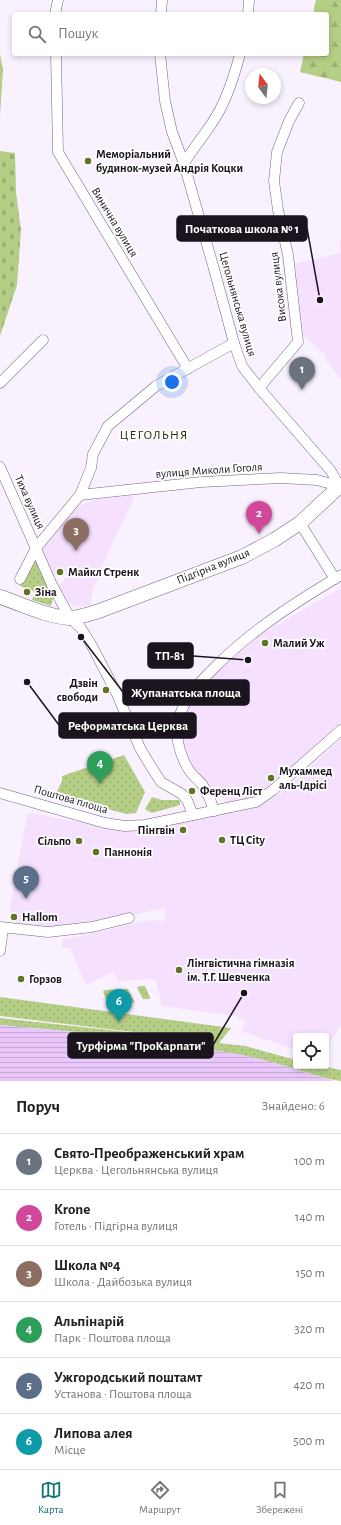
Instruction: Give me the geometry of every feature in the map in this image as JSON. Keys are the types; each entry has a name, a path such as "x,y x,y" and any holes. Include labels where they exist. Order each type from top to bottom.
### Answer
{"main road":[{"name":"Підгірна вулиця","path":"70,618 99,611 222,565 274,540 300,524 340,486"},
{"path":"0,597 53,616 70,618"}],"street":[{"path":"55,12 58,0"},
{"path":"161,12 162,0"},
{"path":"248,12 249,0"},
{"name":"Винична вулиця","path":"56,56 58,152 188,369"},
{"name":"Цегольнянська вулиця","path":"160,56 165,102 172,132 184,164 234,343 242,366 259,388 331,471 340,486"},
{"path":"184,164 213,122 222,104 239,56"},
{"name":"Висока вулиця","path":"259,388 298,342 291,287 290,266 278,210 274,181 277,152 289,121 299,103"},
{"path":"0,383 43,340"},
{"path":"20,579 36,548 80,494 90,468 93,454 108,426 156,386 234,343"},
{"name":"Тиха вулиця","path":"0,467 52,586 70,618 81,628 92,646 117,694 140,748 161,782 182,794 187,800 193,814"},
{"name":"вулиця Миколи Гоголя","path":"80,494 201,482 281,478 317,480 340,486"},
{"path":"214,810 212,802 201,784 186,766 180,750 178,723 181,712 189,696 203,678 228,654 256,630 338,577 300,524"},
{"name":"Поштова площа","path":"0,793 105,823 136,826 214,810 247,805 262,799 341,730"},
{"path":"0,951 2,927 48,932 92,927 130,918"}],"shaded area":[{"path":"340,240 341,380 327,361 324,353 303,335 295,264 340,253"},
{"path":"132,495 133,500 107,554 93,590 90,605 76,607 69,602 59,587 67,576 60,570 53,577 42,549 76,508 93,500"},
{"path":"341,588 341,722 256,798 227,802 192,769 186,753 182,736 183,721 195,694 225,663 265,632"},
{"path":"341,739 341,1025 329,1044 329,1033 293,1033 293,1049 241,1031 246,1022 236,1016 162,1006 156,981 148,979 118,981 113,972 86,985 70,948 62,948 62,940 151,920 165,921 165,908 106,920 41,928 15,923 10,909 27,815 30,813 130,831 143,831 259,806 284,791"},
{"path":"0,1025 121,1037 212,1049 265,1060 335,1081 0,1081"}],"green space":[{"path":"316,0 341,0 341,82 300,72 304,56 329,56 329,12 313,12"},
{"path":"0,54 3,70 0,115"},
{"path":"0,151 15,153 16,192 21,230 17,285 0,336"},
{"path":"35,556 53,599 51,606 32,600 35,592 20,586"},
{"path":"124,755 145,792 136,813 127,814 55,796 62,781 62,776"},
{"path":"152,797 162,800 179,800 180,805 152,813 145,809"},
{"path":"139,986 145,986 150,997 149,999 143,999 137,988"},
{"path":"128,989 135,1003 106,999 103,992 104,990"},
{"path":"0,997 231,1028 219,1043 245,1046 293,1059 293,1068 241,1055 181,1045 121,1037 0,1025 0,1018 200,1040 0,1016"},
{"path":"329,1067 341,1070 341,1081 295,1069 329,1069"}],"place":[{"name":"Меморіальний будинок-музей Андрія Коцки","path":"88,161"},
{"name":"Початкова школа № 1","path":"320,300"},
{"name":"Свято-Преображенський храм","path":"302,390"},
{"name":"Krone","path":"259,534"},
{"name":"Школа №4","path":"76,551"},
{"name":"Майкл Стренк","path":"60,572"},
{"name":"Зіна","path":"27,592"},
{"name":"Жупанатська площа","path":"81,637"},
{"name":"Малий Уж","path":"265,643"},
{"name":"ТП-81","path":"248,660"},
{"name":"Реформатська Церква","path":"27,682"},
{"name":"Дзвін свободи","path":"106,690"},
{"name":"Мухаммед аль-Ідрісі","path":"271,778"},
{"name":"Альпінарій","path":"100,784"},
{"name":"Ференц Ліст","path":"192,791"},
{"name":"Пінгвін","path":"183,830"},
{"name":"ТЦ City","path":"222,840"},
{"name":"Сільпо","path":"79,841"},
{"name":"Паннонія","path":"96,852"},
{"name":"Ужгородський поштамт","path":"26,899"},
{"name":"Hallom","path":"14,917"},
{"name":"Лінгвістична гімназія ім. Т.Г. Шевченка","path":"179,970"},
{"name":"Горзов","path":"21,979"},
{"name":"Турфірма \"ПроКарпати\"","path":"244,993"},
{"name":"Липова алея","path":"119,1022"}],"district":[{"name":"ЦЕГОЛЬНЯ","path":"154,434"}]}
